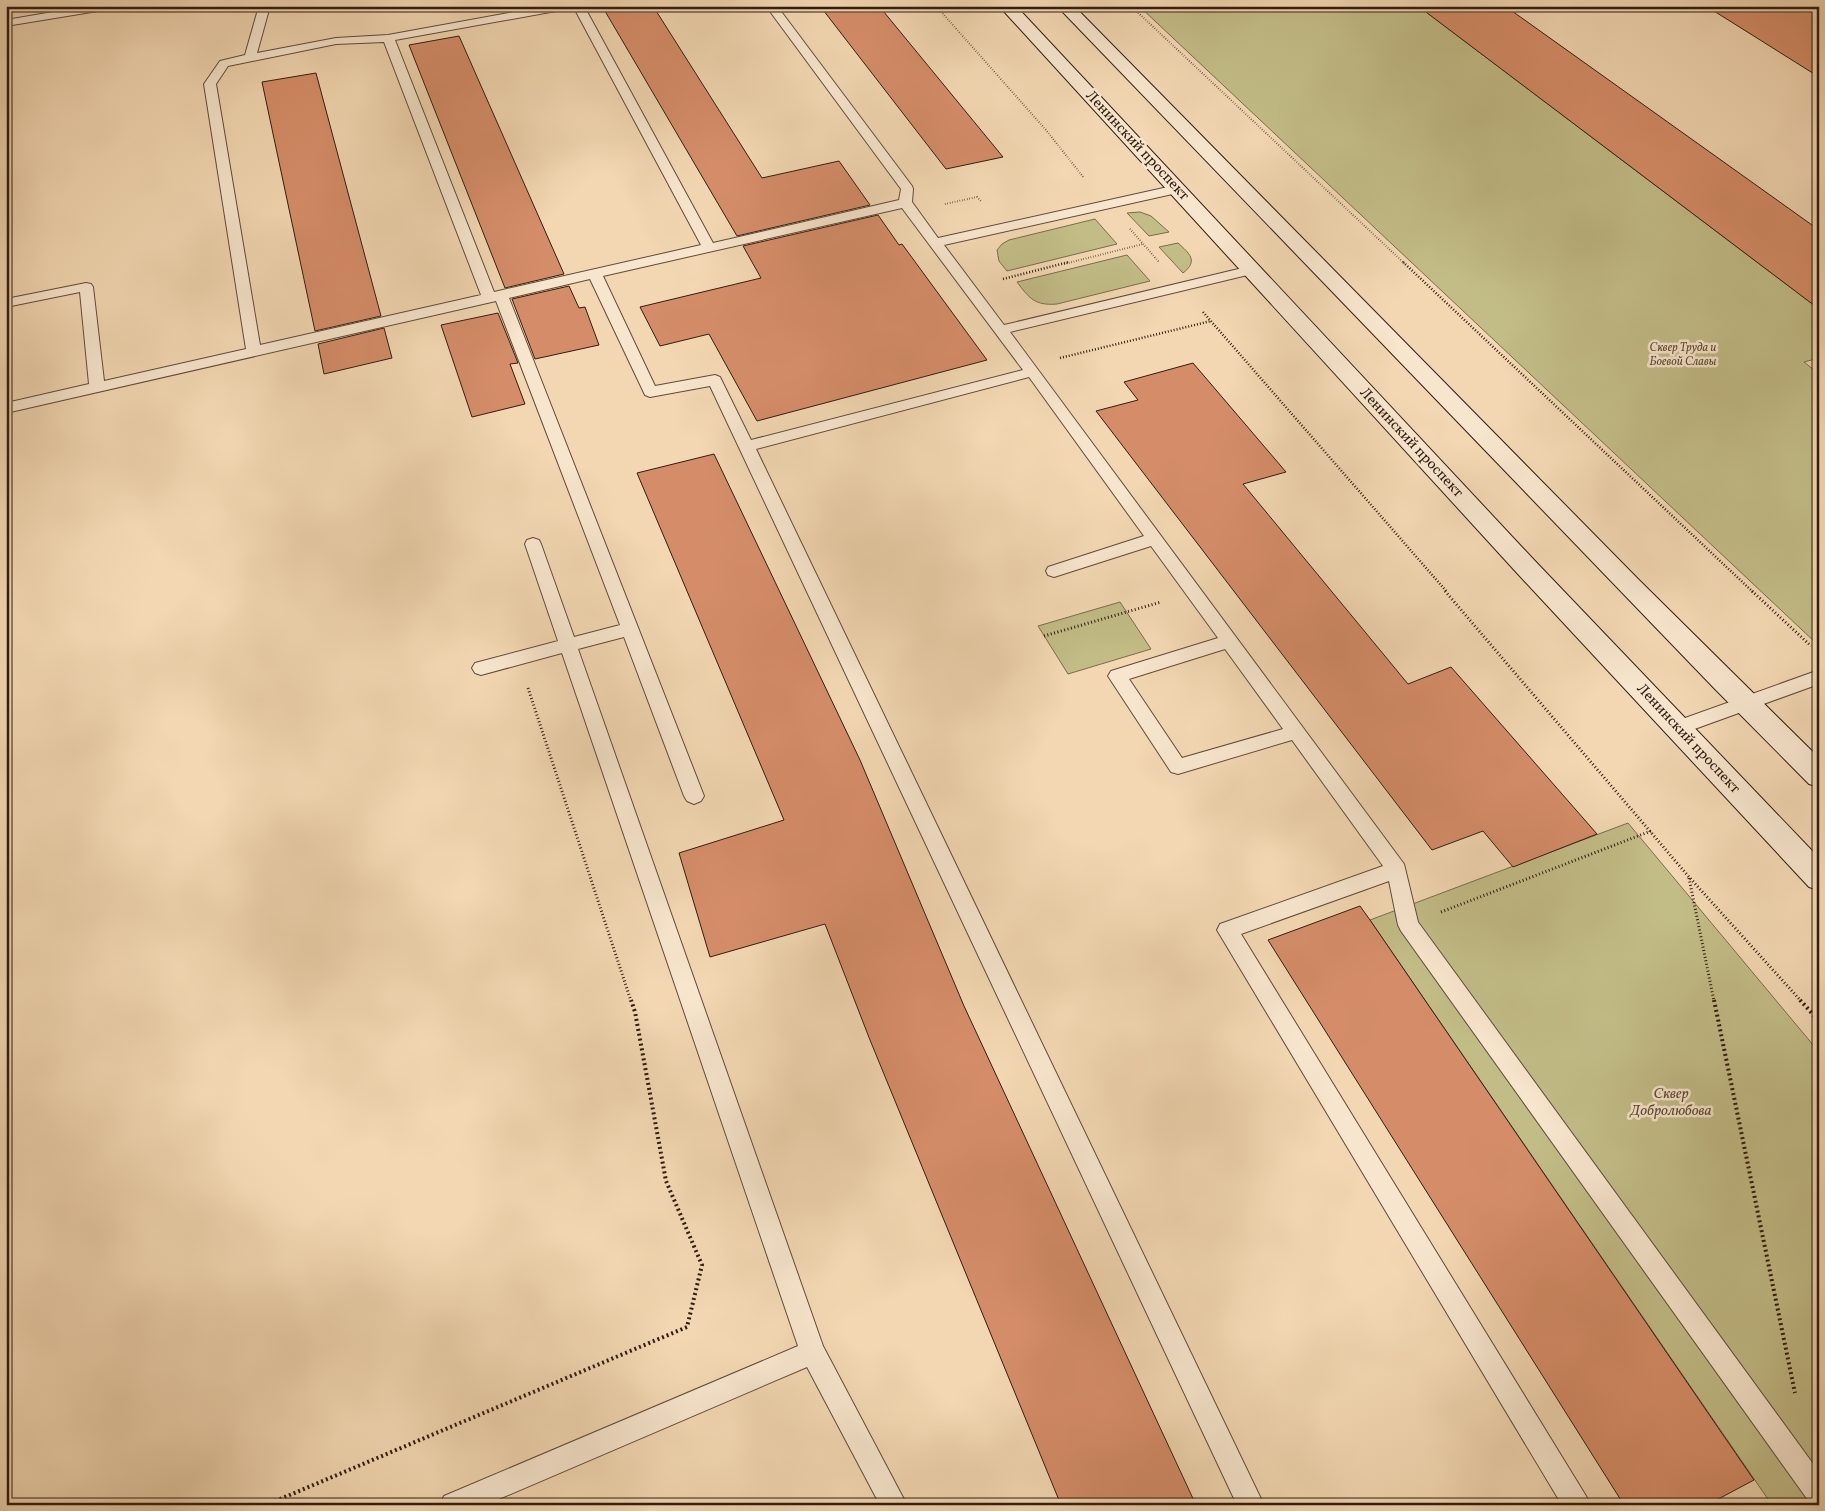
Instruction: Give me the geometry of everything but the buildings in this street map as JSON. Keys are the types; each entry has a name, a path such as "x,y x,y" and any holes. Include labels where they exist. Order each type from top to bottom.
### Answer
{"main road":[{"name":"Ленинский проспект","path":"1007,6 1819,878"},
{"path":"1065,6 1163,104 1543,499 1745,704 1819,776"}],"lane":[{"path":"6,23 110,6"},
{"path":"250,57 265,6"},
{"path":"254,352 210,84 224,63 336,41 388,38 566,6"},
{"path":"578,6 709,248"},
{"path":"771,6 907,189 905,203"},
{"path":"388,38 630,630 694,796"},
{"path":"935,244 1177,190"},
{"path":"6,408 905,203"},
{"path":"905,203 914,212 935,244 1030,369 1397,870 1408,925 1818,1490"},
{"path":"1001,330 1251,270"},
{"path":"595,274 650,392 715,380 1251,1505"},
{"path":"6,303 86,287 97,387"},
{"path":"747,446 1030,369"},
{"path":"1054,571 1154,539"},
{"path":"533,544 813,1352 894,1505"},
{"path":"481,668 630,630"},
{"path":"1230,642 1117,676 1178,767 1296,732"},
{"path":"1678,728 1819,677"},
{"path":"1397,870 1227,930 1577,1505"},
{"path":"454,1505 813,1352"}],"path":[{"path":"936,6 1046,130 1088,184 1211,321 1651,831 1688,878 1819,1021"},
{"path":"1131,6 1812,647"},
{"path":"969,288 1143,244"},
{"path":"1030,369 1211,321"},
{"path":"1044,636 1193,593"},
{"path":"266,1505 687,1327 702,1265 666,1182 635,1012 519,659"},
{"path":"1408,925 1651,831"},
{"path":"1688,878 1797,1402"}],"green space":[{"name":"Сквер Труда и Боевой Славы","path":"1139,6 1418,6 1819,309 1819,358 1804,362 1819,374 1819,644 1817,644"},
{"path":"1140,212 1151,216 1169,232 1149,236 1127,213"},
{"path":"1095,219 1117,244 1007,271 999,261 997,250 1009,240"},
{"path":"1178,243 1191,257 1191,265 1183,273 1159,247"},
{"path":"1127,255 1150,281 1057,304 1043,304 1033,300 1017,282"},
{"path":"1120,602 1151,649 1068,674 1038,626"},
{"name":"Сквер Добролюбова","path":"1628,823 1819,1052 1819,1505 1772,1505 1370,920"}]}
